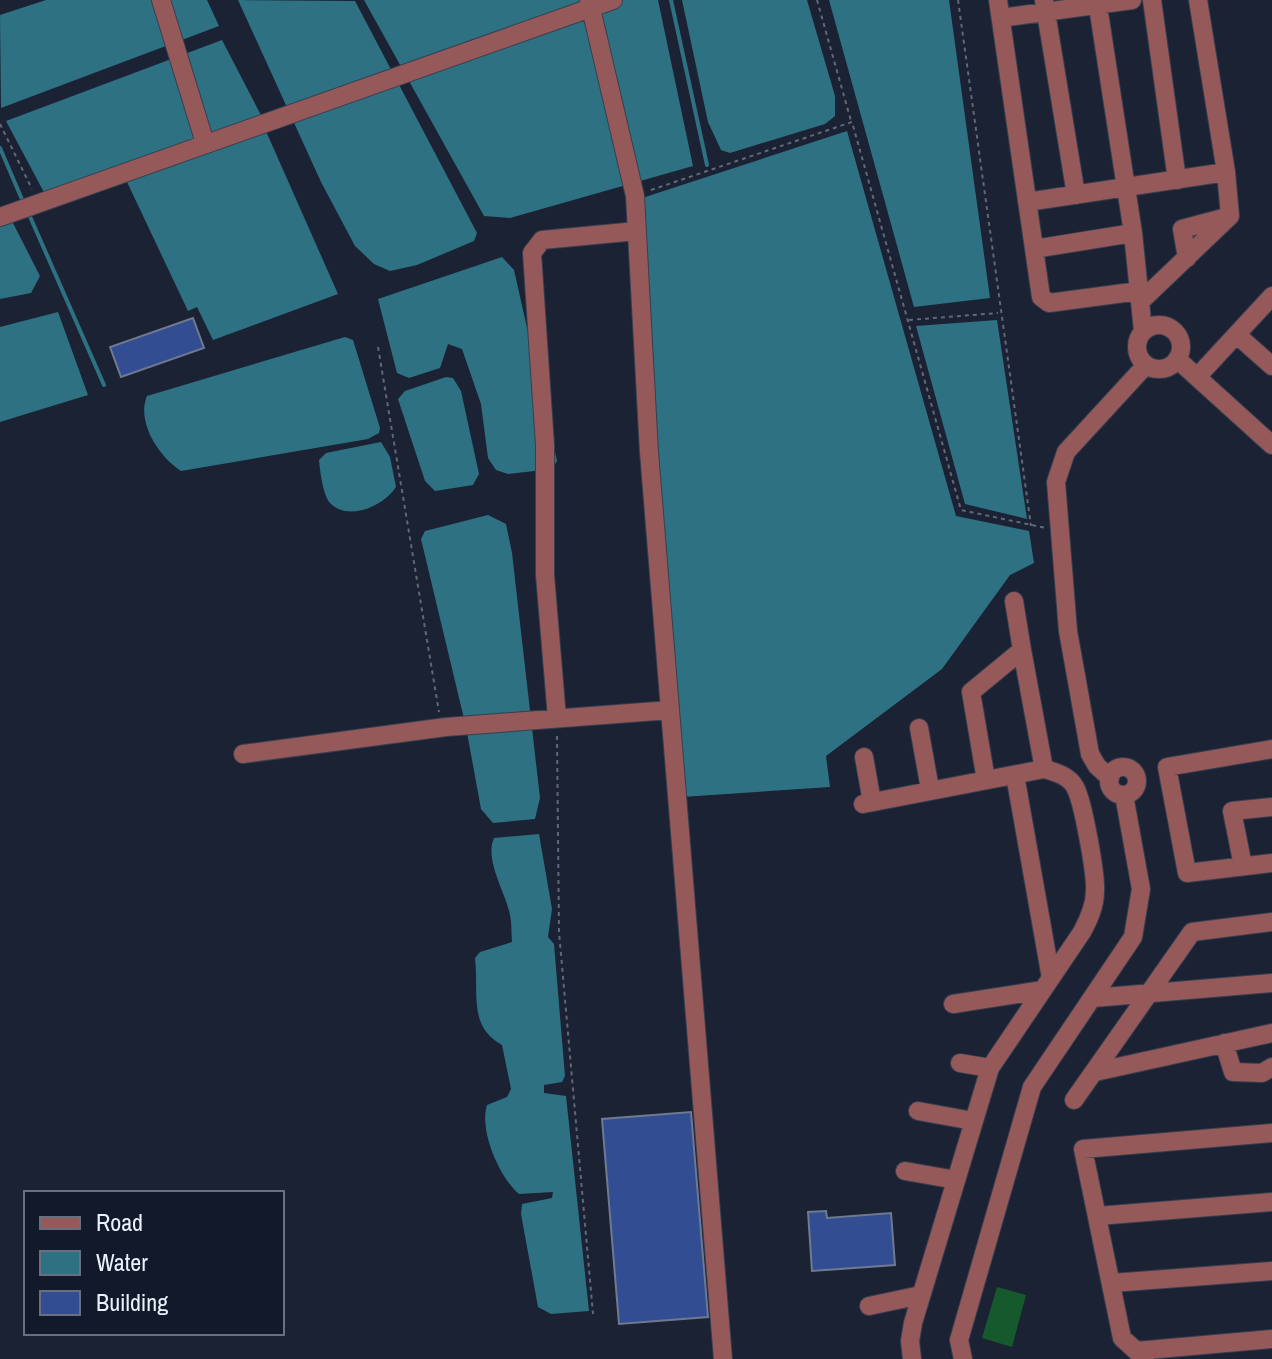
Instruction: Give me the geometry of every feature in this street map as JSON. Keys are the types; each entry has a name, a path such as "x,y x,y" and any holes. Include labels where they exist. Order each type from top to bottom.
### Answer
{"street":[{"path":"161,0 205,143"},
{"path":"0,217 590,4 613,0"},
{"path":"1132,0 999,9 1044,301 1141,296 1187,258 1230,216 1226,172 1198,0"},
{"path":"1152,0 1177,180"},
{"path":"1097,3 1141,296 1143,331 1137,346 1146,365"},
{"path":"590,4 635,196 649,452 723,1359"},
{"path":"1045,6 1076,195"},
{"path":"1027,202 1226,172"},
{"path":"557,718 545,575 545,445 532,253 542,240 637,231"},
{"path":"1034,249 1133,233"},
{"path":"1198,376 1272,296"},
{"path":"1143,331 1163,325 1175,332 1181,345 1177,359 1167,368 1146,365"},
{"path":"1237,335 1272,366"},
{"path":"1177,359 1272,445"},
{"path":"963,1359 959,1340 1032,1087 1133,937 1139,914 1141,889 1124,795 1111,787 1110,778 1090,754 1068,631 1056,482 1066,452 1146,365"},
{"path":"1014,601 1044,769"},
{"path":"986,780 971,692 1022,650"},
{"path":"243,754 446,727 670,710"},
{"path":"919,728 930,789"},
{"path":"1272,749 1167,767 1187,873 1272,863"},
{"path":"864,757 868,803 1044,769 1062,774 1074,785 1096,890 1092,913 1082,932 990,1068 921,1295 909,1358"},
{"path":"1015,775 1047,984"},
{"path":"1243,866 1232,811 1272,807"},
{"path":"1074,1100 1192,932 1272,922"},
{"path":"1093,998 1272,983"},
{"path":"953,1004 1047,984"},
{"path":"1095,1072 1272,1033"},
{"path":"1224,1043 1233,1072 1262,1073 1272,1067"},
{"path":"960,1063 990,1068"},
{"path":"918,1111 973,1121"},
{"path":"1272,1133 1083,1149 1122,1338 1140,1355 1272,1339"},
{"path":"905,1171 956,1180"},
{"path":"1097,1216 1272,1202"},
{"path":"1111,1283 1272,1271"},
{"path":"869,1306 921,1295"}],"path":[{"path":"817,0 961,510 1059,529"},
{"path":"958,0 999,313 1031,526"},
{"path":"635,196 852,122"},
{"path":"0,124 40,204"},
{"path":"907,320 999,313"},
{"path":"378,347 436,702 446,727"},
{"path":"557,718 559,932 593,1314"}],"green space":[{"path":"997,1287 1026,1295 1012,1347 982,1338"}],"water":[{"path":"46,0 207,0 219,26 1,108 0,15"},
{"path":"238,0 355,1 477,233 474,241 417,265 390,271 374,264 355,246 321,182"},
{"path":"364,0 658,0 693,166 510,218 484,216"},
{"path":"682,0 807,0 835,96 835,116 825,124 730,153 721,150 708,122"},
{"path":"829,0 949,0 990,298 914,307"},
{"path":"222,40 263,119 47,198 6,121"},
{"path":"265,129 338,294 213,340 197,307 188,311 127,182"},
{"path":"847,131 956,516 1029,531 1034,563 1010,575 942,669 826,756 830,787 682,797 636,200"},
{"path":"0,223 13,223 40,276 31,293 0,299"},
{"path":"502,257 514,270 557,461 552,469 508,474 496,470 488,458 481,404 462,349 448,344 440,368 409,378 397,373 378,299"},
{"path":"58,312 88,395 0,422 0,327"},
{"path":"997,320 1027,519 965,504 916,326"},
{"path":"345,337 353,340 380,428 379,433 368,439 181,471 165,457 152,438 145,417 147,396"},
{"path":"446,377 453,378 461,391 479,474 473,485 435,491 425,481 398,399 405,391"},
{"path":"381,442 390,457 396,487 383,500 365,509 338,509 330,503 324,489 319,460 326,453"},
{"path":"488,515 506,524 512,553 540,798 535,819 493,823 481,809 466,727 421,539 425,531"},
{"path":"539,834 552,909 548,937 554,944 565,1076 562,1082 544,1085 544,1093 566,1096 589,1311 551,1314 538,1307 521,1214 522,1204 552,1198 553,1192 519,1194 504,1176 488,1140 487,1105 507,1097 511,1089 502,1045 484,1029 480,1019 475,958 480,952 512,942 508,906 492,856 494,838"}],"building":[{"path":"193,318 204,348 121,377 110,347"},
{"path":"691,1112 708,1317 619,1324 602,1119"},
{"path":"826,1211 827,1218 891,1213 895,1265 812,1271 808,1212"}],"waterway":[{"path":"671,0 707,165"},
{"path":"0,148 24,204"},
{"path":"28,212 104,385"}]}
